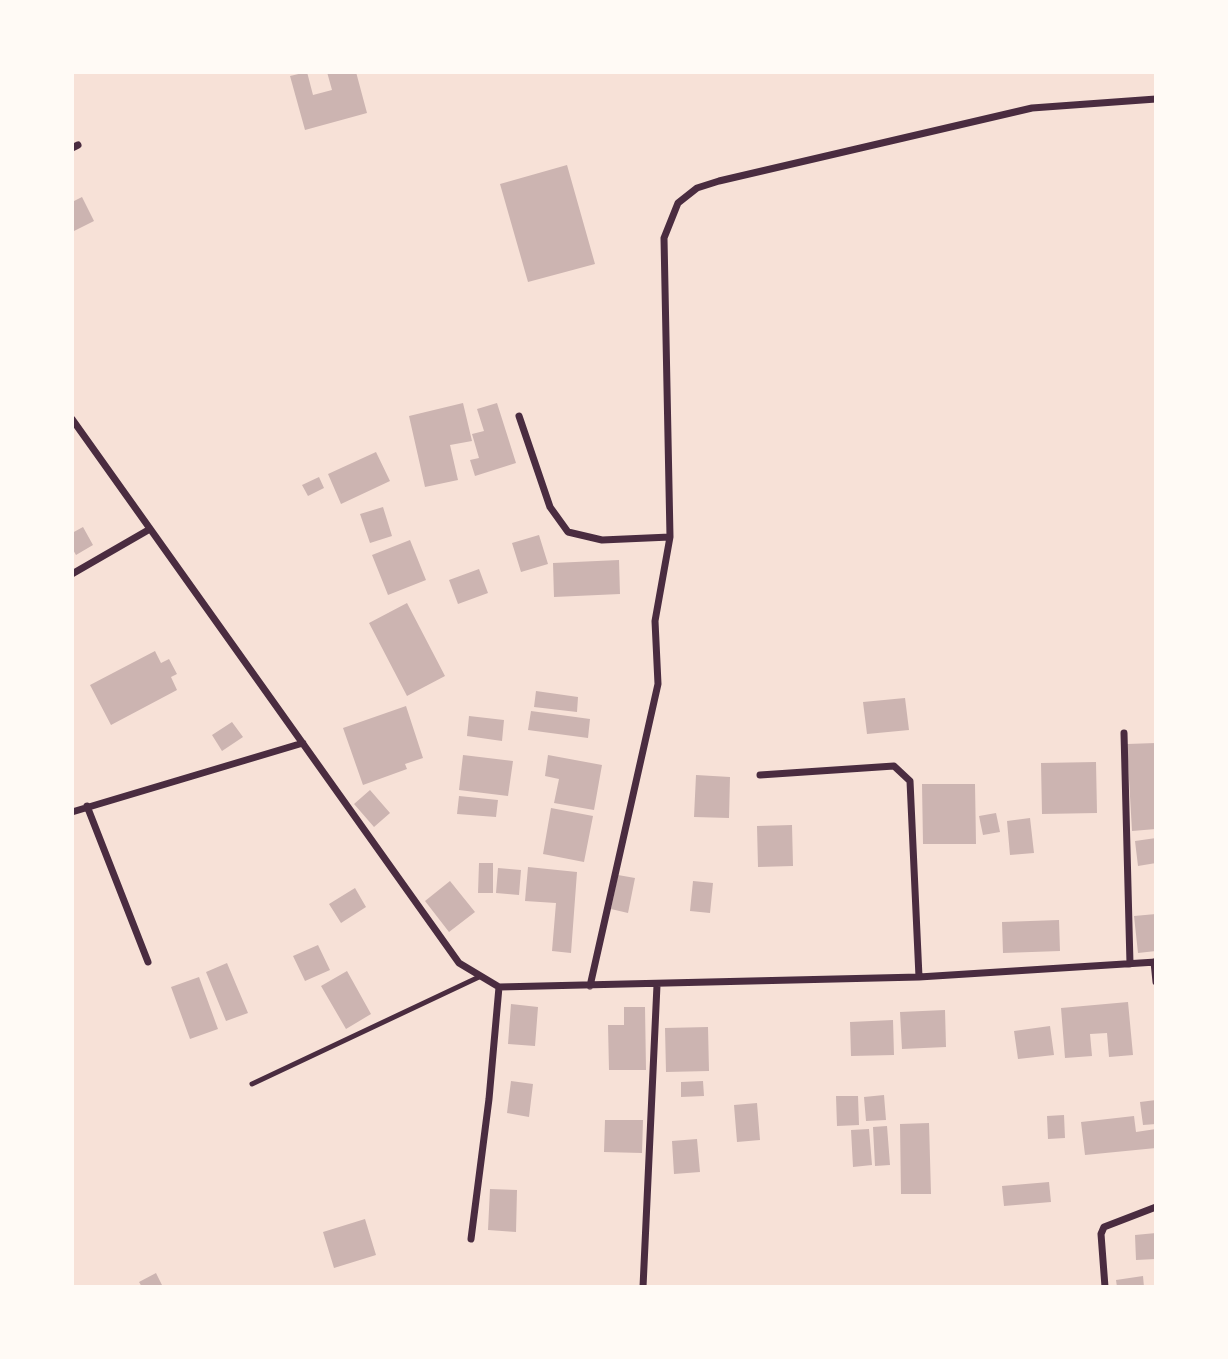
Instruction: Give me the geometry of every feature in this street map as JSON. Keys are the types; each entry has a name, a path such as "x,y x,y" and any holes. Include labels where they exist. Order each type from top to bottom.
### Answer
{"street":[{"path":"590,986 658,684 655,621 670,537 664,238 678,202 697,188 719,181 1032,108 1156,99"},
{"path":"519,416 550,507 568,532 603,541 670,537"},
{"path":"72,419 459,963 479,977 499,987 657,985 919,976 1155,962 1156,982"},
{"path":"72,574 150,529"},
{"path":"1124,733 1130,964"},
{"path":"72,812 303,743"},
{"path":"760,775 894,766 910,781 913,795 919,976"},
{"path":"87,806 148,962"},
{"path":"643,1287 657,985"},
{"path":"471,1239 489,1099 499,987"},
{"path":"1105,1287 1099,1241 1104,1227 1156,1207"}],"lane":[{"path":"252,1084 479,977"}],"building":[{"path":"307,72 313,95 332,90 327,72 356,72 367,113 305,130 290,76"},
{"path":"567,165 595,264 528,282 500,184"},
{"path":"82,197 94,221 72,232 72,202"},
{"path":"463,403 472,441 450,445 458,480 425,487 409,416"},
{"path":"497,403 516,463 475,476 470,460 479,458 472,434 484,431 477,409"},
{"path":"376,452 390,481 341,504 328,474"},
{"path":"319,477 324,488 308,496 302,485"},
{"path":"383,507 392,536 370,543 360,514"},
{"path":"83,527 93,545 76,555 72,548 72,533"},
{"path":"539,535 548,564 521,572 512,543"},
{"path":"410,540 426,580 388,595 372,555"},
{"path":"619,560 620,594 554,597 553,563"},
{"path":"479,569 488,593 458,604 449,580"},
{"path":"407,603 445,676 407,696 369,623"},
{"path":"155,651 161,663 169,659 177,674 171,677 177,690 111,725 90,685"},
{"path":"536,691 578,697 577,712 534,707"},
{"path":"905,698 909,730 867,734 863,702"},
{"path":"406,706 423,758 405,764 407,769 363,785 343,728"},
{"path":"531,711 590,719 588,738 528,730"},
{"path":"469,716 504,720 502,741 467,736"},
{"path":"232,722 243,737 222,751 212,735"},
{"path":"1156,743 1156,829 1132,831 1127,744"},
{"path":"463,755 513,761 508,796 459,790"},
{"path":"548,755 602,765 594,810 554,803 559,779 545,776"},
{"path":"1096,762 1097,813 1042,814 1041,763"},
{"path":"696,775 730,777 729,818 694,817"},
{"path":"922,784 975,784 976,844 923,844"},
{"path":"370,790 390,813 374,827 354,804"},
{"path":"459,796 498,800 496,817 457,814"},
{"path":"551,808 593,816 584,862 543,854"},
{"path":"996,813 1000,832 983,835 979,816"},
{"path":"1030,818 1034,853 1010,855 1007,821"},
{"path":"792,825 793,866 758,867 757,826"},
{"path":"1156,838 1156,863 1138,866 1135,841"},
{"path":"479,863 493,863 493,893 478,893"},
{"path":"528,867 577,872 571,953 552,951 556,903 525,901"},
{"path":"498,868 521,870 519,895 496,893"},
{"path":"618,875 635,878 628,913 611,909"},
{"path":"450,881 475,912 449,932 425,901"},
{"path":"693,881 713,883 710,913 690,911"},
{"path":"355,888 366,907 341,923 329,904"},
{"path":"1156,914 1156,951 1138,953 1134,916"},
{"path":"1059,920 1060,951 1003,953 1002,922"},
{"path":"318,945 330,970 305,981 293,956"},
{"path":"227,963 248,1013 226,1021 206,972"},
{"path":"347,971 371,1014 346,1029 321,986"},
{"path":"199,977 218,1029 190,1039 171,987"},
{"path":"1128,1002 1133,1055 1109,1057 1107,1033 1090,1034 1092,1056 1065,1058 1061,1008"},
{"path":"511,1004 538,1007 535,1046 508,1044"},
{"path":"624,1007 645,1007 646,1070 609,1070 608,1025 624,1025"},
{"path":"945,1010 946,1047 902,1049 900,1012"},
{"path":"893,1020 894,1055 851,1056 850,1022"},
{"path":"1050,1026 1054,1055 1018,1059 1014,1031"},
{"path":"708,1027 709,1071 666,1072 665,1028"},
{"path":"511,1081 533,1084 529,1117 507,1113"},
{"path":"703,1081 704,1096 681,1097 681,1082"},
{"path":"884,1095 886,1120 866,1121 864,1097"},
{"path":"836,1096 858,1096 859,1125 837,1126"},
{"path":"1156,1100 1156,1124 1143,1125 1140,1102"},
{"path":"757,1103 760,1140 737,1142 734,1105"},
{"path":"1064,1115 1065,1138 1048,1139 1047,1116"},
{"path":"1134,1116 1136,1132 1156,1129 1156,1148 1085,1155 1081,1122"},
{"path":"605,1120 643,1120 642,1153 604,1152"},
{"path":"929,1123 931,1194 901,1194 900,1124"},
{"path":"887,1126 890,1165 875,1166 873,1127"},
{"path":"869,1129 872,1165 853,1167 851,1130"},
{"path":"697,1139 700,1172 674,1174 672,1141"},
{"path":"1049,1182 1051,1202 1004,1206 1002,1186"},
{"path":"490,1189 517,1190 516,1232 488,1230"},
{"path":"365,1219 376,1255 334,1268 323,1232"},
{"path":"1156,1233 1156,1259 1136,1260 1135,1235"},
{"path":"156,1273 163,1287 142,1287 139,1282"},
{"path":"1143,1276 1144,1287 1117,1287 1116,1280"}]}
